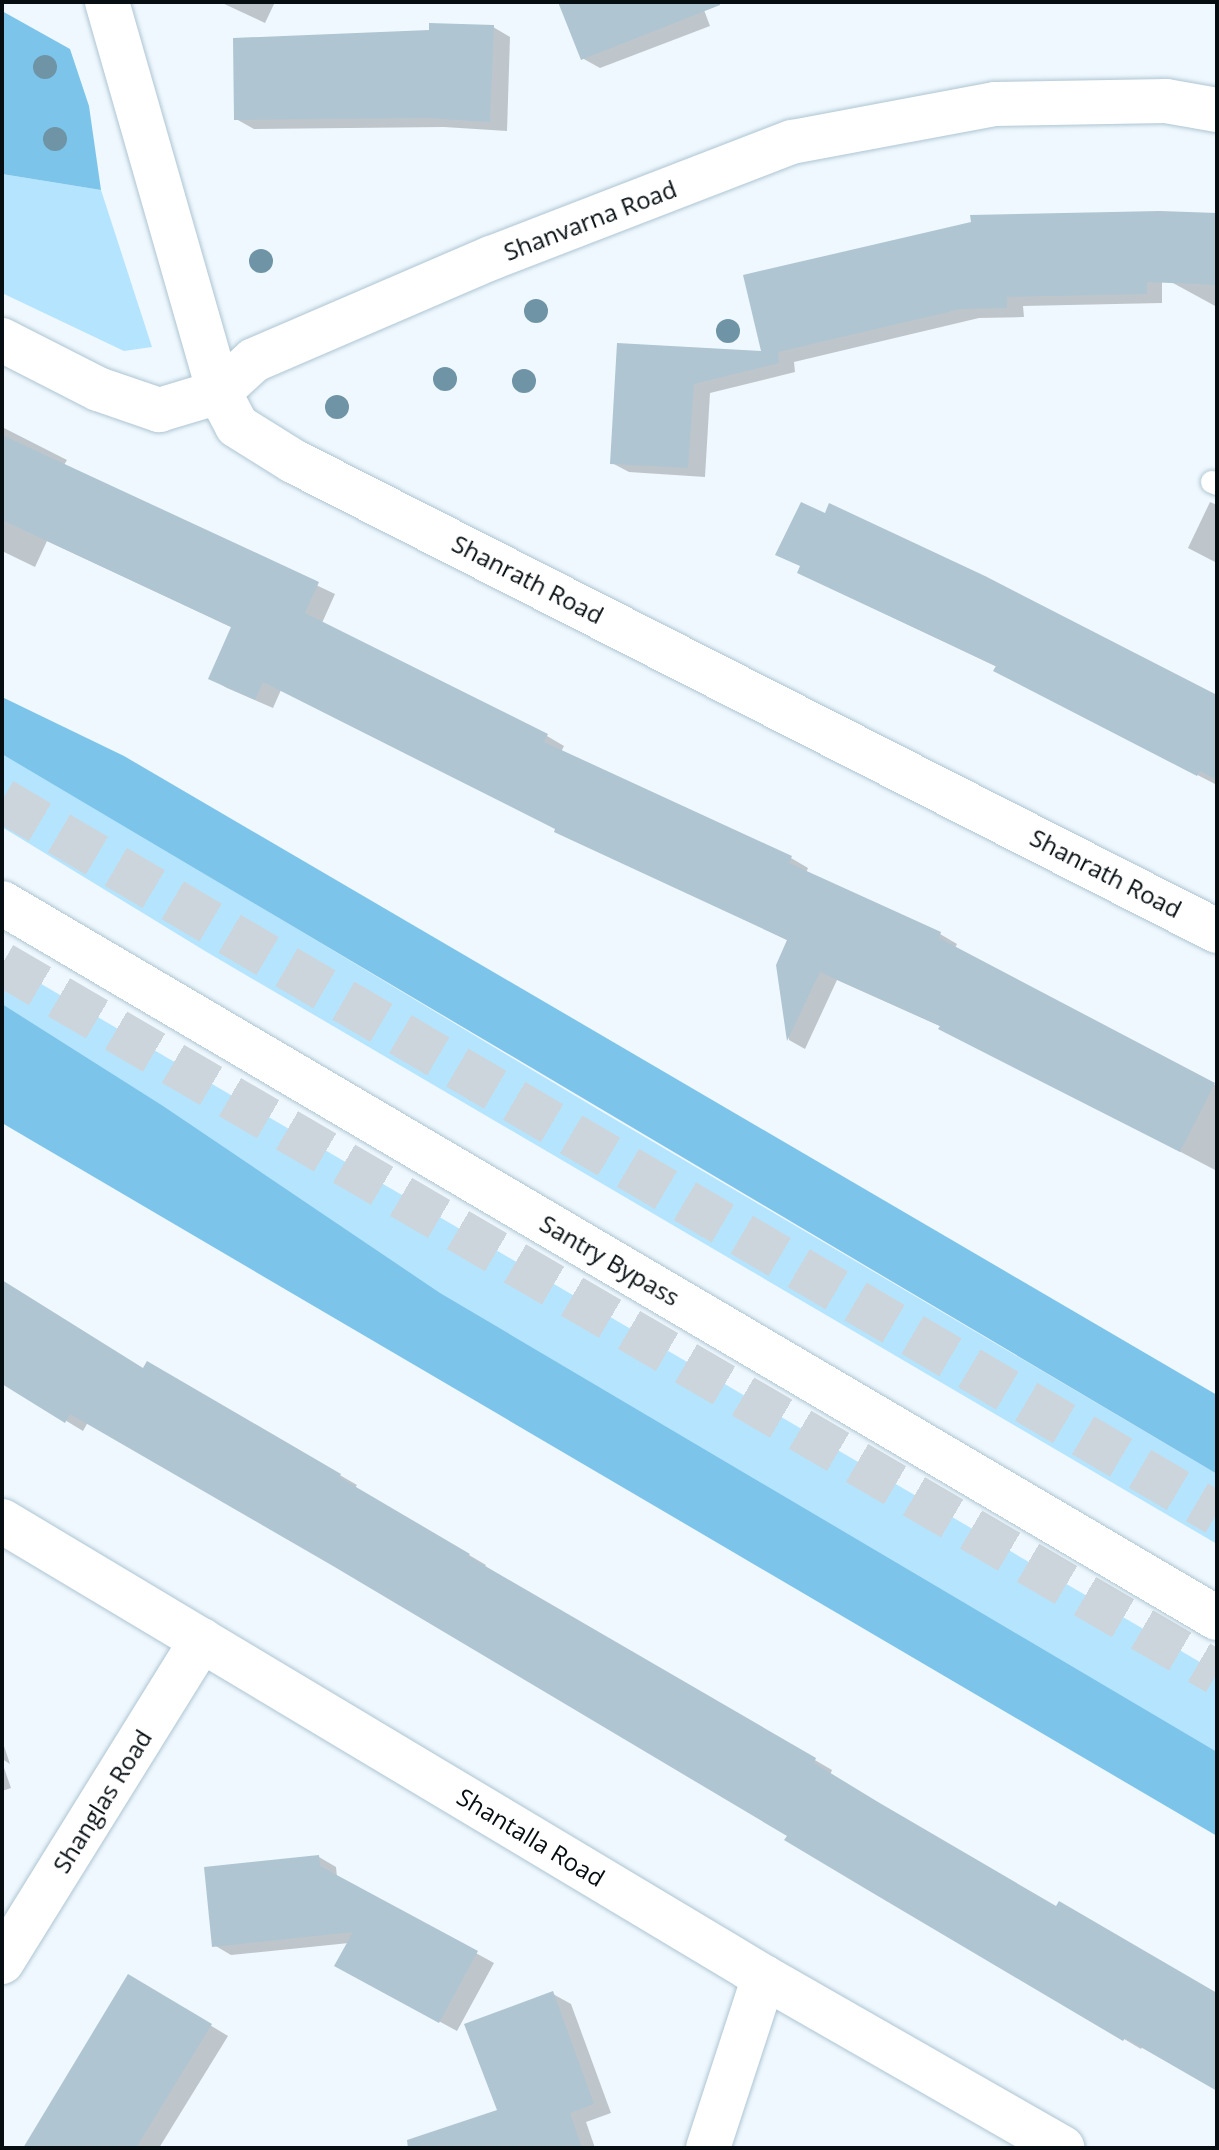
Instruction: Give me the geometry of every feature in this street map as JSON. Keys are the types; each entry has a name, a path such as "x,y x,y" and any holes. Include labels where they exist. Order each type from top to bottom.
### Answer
{"street":[{"name":"Shanrath Road","path":"107,2 219,392 237,426 293,461 1217,931"},
{"name":"Shanvarna Road","path":"2,340 98,389 159,410 219,392 254,360 491,258 792,142 995,104 1166,101 1217,110"},
{"name":"Santry Bypass","path":"2,903 1217,1618"},
{"name":"Shantalla Road","path":"2,1521 764,1977 1063,2148"},
{"name":"Shanglas Road","path":"2,1962 202,1640"},
{"path":"708,2148 764,1977"}],"shaded area":[{"path":"2,11 70,49 89,106 101,190 2,174"},
{"path":"2,174 101,190 152,347 124,351 2,293"},
{"path":"2,697 124,756 1217,1395 1217,1474 2,754"},
{"path":"2,752 599,1110 1217,1474 1217,1544 205,951 2,827"},
{"path":"2,961 1217,1672 1217,1753 2,1043"},
{"path":"2,1004 163,1106 440,1293 1217,1752 1217,1836 2,1123"}],"building":[{"path":"558,2 720,2 720,5 581,60"},
{"path":"429,23 494,25 490,122 426,118 234,120 233,38 429,30"},
{"path":"1160,211 1217,213 1217,285 1147,282 1147,294 1007,297 1007,308 961,309 778,352 779,363 694,384 688,468 610,464 617,343 761,351 743,275 971,222 970,215"},
{"path":"2,435 319,582 305,613 548,734 544,742 792,856 789,863 941,932 939,938 1215,1083 1180,1152 938,1029 940,1026 820,972 787,1041 776,965 787,940 554,832 555,829 263,682 255,700 208,679 231,627 2,520"},
{"path":"801,502 825,513 829,503 985,576 1217,695 1217,780 1200,771 1197,776 993,671 996,666 797,573 800,566 775,555"},
{"path":"2,1280 143,1368 147,1361 341,1474 339,1477 470,1554 468,1556 816,1758 814,1763 878,1802 1056,1906 1059,1901 1217,1993 1217,2091 1125,2038 1123,2041 866,1889 784,1840 787,1836 333,1566 70,1414 65,1423 2,1384"},
{"path":"319,1855 320,1866 478,1951 439,2023 334,1966 353,1932 212,1947 204,1867"},
{"path":"128,1974 212,2024 136,2148 23,2148"},
{"path":"553,1991 594,2104 570,2113 582,2148 408,2148 407,2140 497,2110 464,2024"}],"tunnel":[{"path":"2,800 1217,1514"},
{"path":"2,964 1217,1673"}]}
